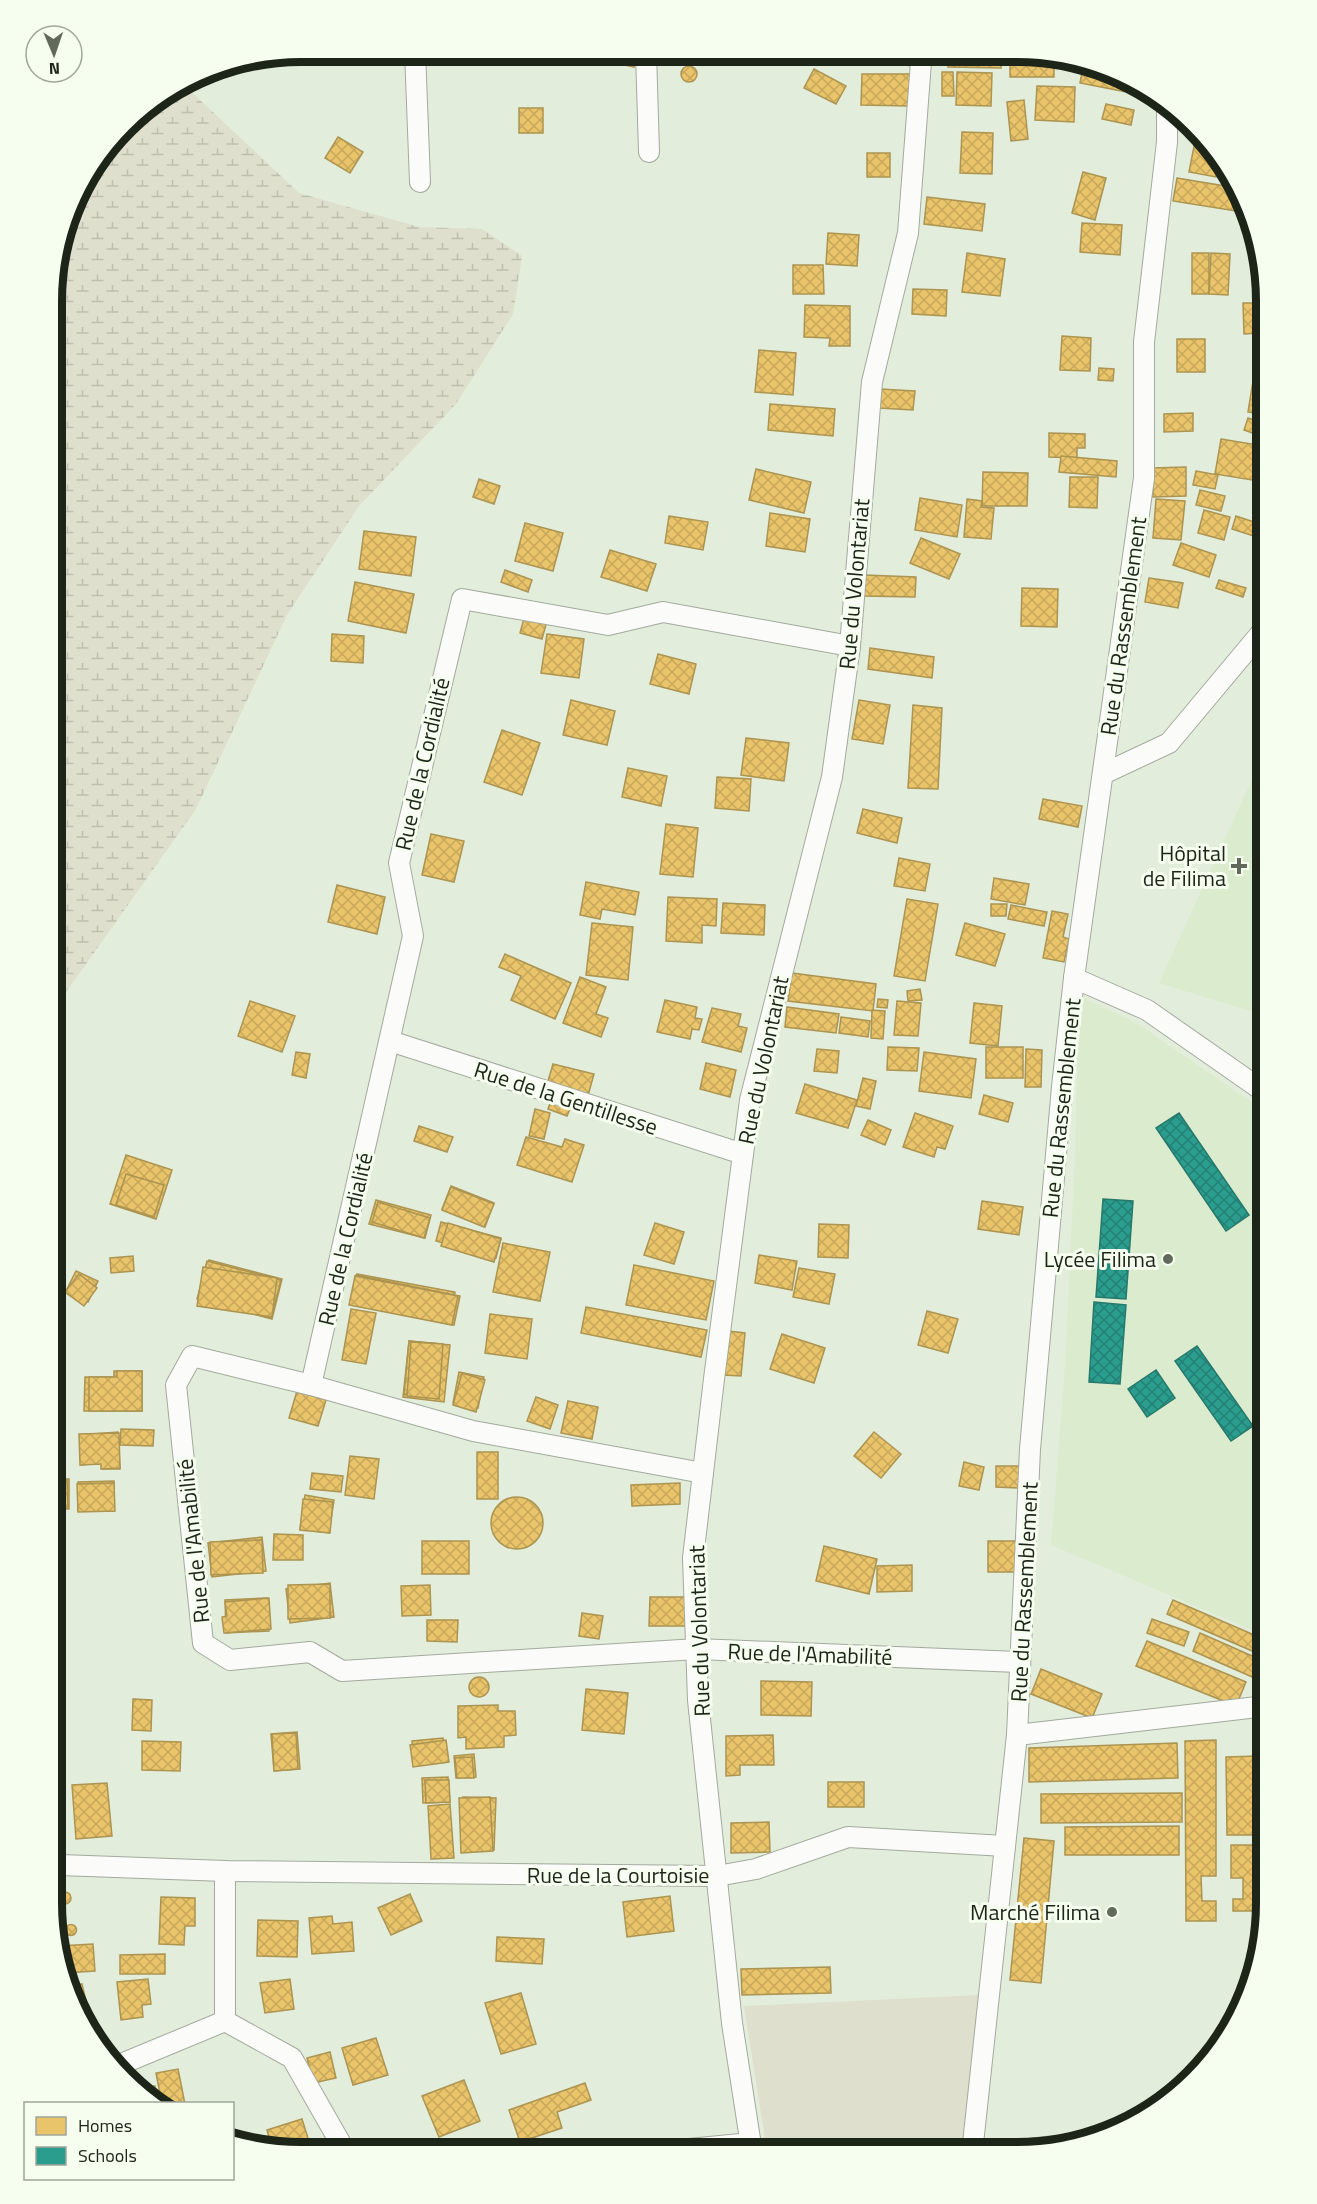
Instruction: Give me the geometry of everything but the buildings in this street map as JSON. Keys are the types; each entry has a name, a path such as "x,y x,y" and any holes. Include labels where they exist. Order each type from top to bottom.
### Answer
{"street":[{"path":"415,62 420,182"},
{"path":"646,62 649,152"},
{"name":"Rue du Volontariat","path":"750,2142 732,2023 698,1700 693,1558 750,1101 832,777 849,646 872,382 908,233 921,62"},
{"name":"Rue du Rassemblement","path":"973,2142 1017,1735 1030,1449 1062,1087 1074,978 1144,477 1144,342 1167,142 1167,115"},
{"name":"Rue de la Cordialité","path":"311,1385 413,936 399,863 462,599 608,625 663,612 849,646"},
{"path":"1103,774 1169,743 1256,639"},
{"path":"1074,978 1147,1010 1256,1086"},
{"name":"Rue de la Gentillesse","path":"390,1041 743,1154"},
{"name":"Rue de l'Amabilité","path":"703,1473 473,1431 311,1385 192,1356 176,1385 203,1643 230,1660 310,1652 342,1671 697,1649 1020,1662"},
{"path":"1017,1735 1256,1707"},
{"name":"Rue de la Courtoisie","path":"62,1865 225,1871 717,1876 756,1869 848,1837 1005,1846"},
{"path":"225,1871 225,2021"},
{"path":"123,2063 225,2021"},
{"path":"225,2021 292,2058 340,2142"}],"shaded area":[{"name":"Hôpital de Filima","path":"1256,771 1256,1013 1159,983"},
{"name":"Lycée Filima","path":"1079,996 1135,1022 1256,1105 1256,1632 1051,1545 1065,1365 1075,1153"}],"green space":[{"path":"189,89 299,193 419,227 482,229 522,256 513,314 456,404 359,506 287,615 196,809 62,998 62,285 66,254 74,224 86,195 111,155 131,131 155,111"},
{"path":"980,1995 972,2142 765,2142 744,2006"}],"place":[{"name":"Hôpital de Filima","path":"1239,866"},
{"name":"Lycée Filima","path":"1168,1259"},
{"name":"Marché Filima","path":"1112,1912"}]}
